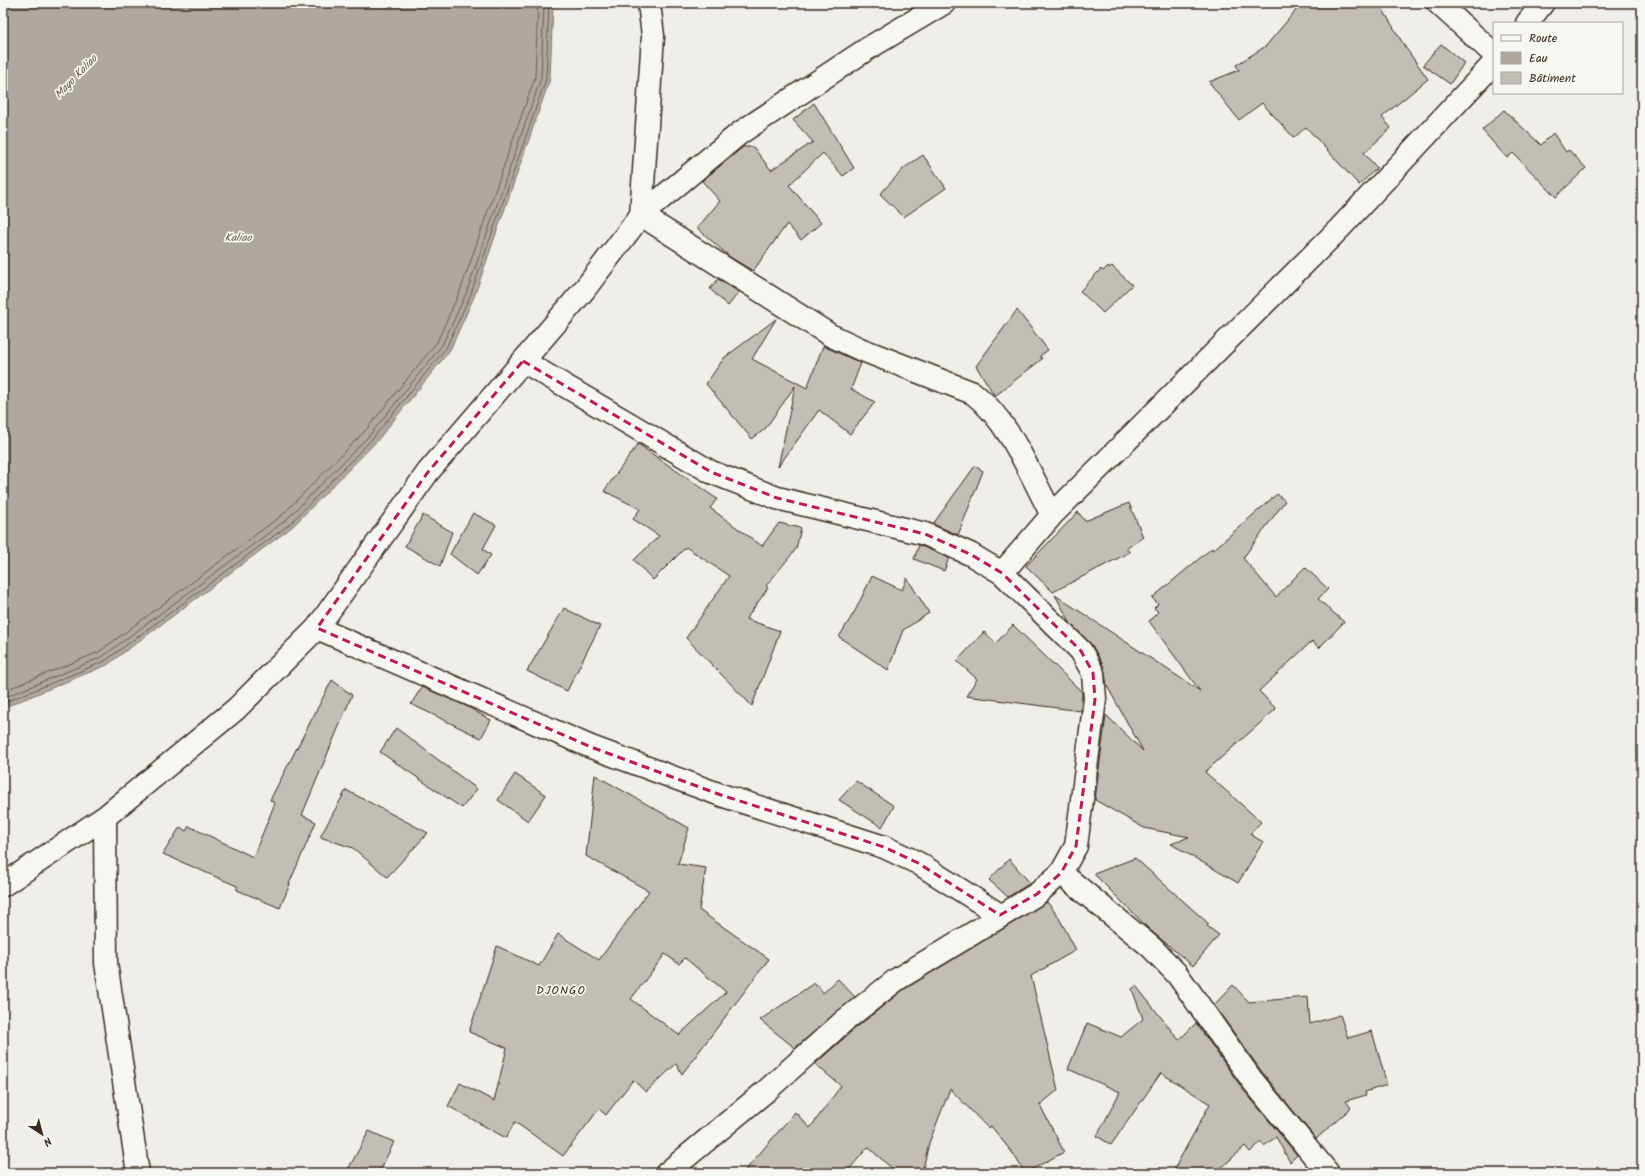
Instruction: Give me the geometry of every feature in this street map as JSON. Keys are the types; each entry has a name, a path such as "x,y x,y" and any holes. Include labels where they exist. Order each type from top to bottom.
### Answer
{"street":[{"path":"641,215 653,36 649,3"},
{"path":"3,885 105,817 236,709 317,628 428,472 584,290 641,215 740,133 867,49 944,3"},
{"path":"1438,3 1493,53"},
{"path":"1528,22 1543,3"},
{"path":"1002,574 1052,515 1339,229 1493,64"},
{"path":"641,215 830,335 860,349 973,393 987,404 1002,423 1052,515"},
{"path":"523,361 711,472 777,498 925,534 970,554 1002,574 1081,651 1093,673 1095,699 1076,846 1061,873 1037,894 1000,915 896,980 844,1021 766,1091 667,1173"},
{"path":"317,628 592,747 721,795 884,848 918,863 1000,915"},
{"path":"105,817 106,963 138,1173"},
{"path":"1061,873 1151,947 1177,974 1252,1080 1328,1173"}],"highlighted area":[{"path":"523,361 711,472 777,498 925,534 970,554 1002,573 1081,651 1093,673 1095,699 1076,846 1061,873 1037,894 1000,915 918,863 884,847 721,795 591,747 317,628 428,472"}],"water":[{"name":"Kaliao","path":"3,3 553,3 550,79 474,297 450,350 377,441 292,527 107,665 3,708"}],"building":[{"path":"1302,3 1379,3 1405,47 1428,79 1382,117 1391,128 1364,153 1377,168 1359,185 1306,127 1294,138 1262,103 1239,120 1209,82 1239,70 1236,65 1266,46"},
{"path":"1441,44 1464,63 1450,84 1423,65"},
{"path":"814,103 854,168 843,176 823,153 789,185 821,223 801,240 787,224 753,271 730,257 697,228 720,201 702,181 743,147 753,147 771,170 813,142 793,120"},
{"path":"1504,110 1541,145 1553,133 1566,152 1569,150 1586,168 1556,197 1513,153 1507,158 1482,130"},
{"path":"923,155 946,188 904,217 880,194 904,168"},
{"path":"1108,266 1109,268 1112,266 1132,285 1103,313 1080,291 1101,269 1103,271"},
{"path":"718,279 739,292 728,306 710,289"},
{"path":"1017,310 1048,350 1040,356 1042,359 995,396 976,366"},
{"path":"776,319 752,359 807,388 823,346 861,363 851,389 875,402 850,434 819,410 778,467 795,386 765,429 752,439 706,384 724,358"},
{"path":"638,444 717,499 710,508 762,546 779,523 801,528 796,549 766,586 768,588 746,619 780,631 752,706 686,638 729,576 686,547 653,580 634,560 659,536 633,519 640,509 604,491"},
{"path":"975,466 983,471 958,535 933,524"},
{"path":"1277,494 1285,501 1243,558 1276,597 1305,567 1328,589 1318,599 1344,622 1319,648 1312,641 1259,691 1276,709 1205,772 1261,822 1250,834 1263,842 1238,883 1171,844 1189,837 1144,828 1095,800 1106,715 1143,751 1107,686 1104,667 1092,645 1071,624 1055,595 1200,691 1149,621 1158,612 1154,608 1158,604 1152,598 1212,548 1213,550"},
{"path":"1129,503 1143,537 1126,549 1130,552 1053,592 1026,566 1078,512 1085,521"},
{"path":"473,513 496,525 483,549 491,555 477,575 450,554"},
{"path":"423,515 452,532 440,566 405,546"},
{"path":"919,545 949,558 944,571 914,559"},
{"path":"872,576 902,590 907,578 929,613 903,630 888,670 839,637 855,611"},
{"path":"564,608 600,626 567,691 527,671"},
{"path":"1013,625 1082,692 1081,711 966,696 977,679 957,661 984,632 996,643"},
{"path":"332,680 352,695 302,815 316,822 280,908 237,890 237,886 163,854 180,827 186,831 189,826 253,857 275,803 270,800"},
{"path":"422,687 466,706 491,720 481,738 411,704"},
{"path":"396,728 477,789 462,808 380,752"},
{"path":"515,774 546,795 528,821 498,800"},
{"path":"595,775 689,828 678,864 706,868 699,910 769,959 682,1074 676,1064 646,1092 633,1080 606,1115 599,1109 563,1156 515,1122 506,1138 448,1106 460,1083 494,1101 507,1048 469,1032 497,946 539,966 558,934 599,960 649,891 586,856","holes":["665,954 679,964 685,958 726,992 679,1035 631,999"]},
{"path":"856,781 894,806 882,827 839,800"},
{"path":"346,790 428,833 387,877 353,848 320,837"},
{"path":"1135,858 1209,924 1207,926 1219,935 1193,966 1150,930 1094,874"},
{"path":"1009,859 1030,883 1008,897 989,880"},
{"path":"1047,902 1058,916 1076,950 1031,976 1058,1090 1040,1105 1064,1152 1025,1173 1014,1155 991,1126 988,1128 950,1089 929,1143 922,1173 897,1173 868,1147 846,1173 743,1173 795,1112 810,1128 841,1086 815,1064 852,1031 903,990"},
{"path":"838,979 855,997 795,1048 760,1020 814,983 816,986 818,985 823,993"},
{"path":"1233,985 1249,1002 1308,997 1310,1024 1340,1015 1348,1038 1372,1031 1387,1085 1365,1092 1366,1095 1346,1101 1351,1108 1316,1139 1262,1072 1214,1005"},
{"path":"1136,986 1179,1040 1196,1023 1242,1088 1297,1155 1290,1162 1276,1137 1264,1146 1261,1142 1250,1152 1245,1146 1216,1173 1172,1173 1210,1104 1161,1073 1111,1145 1097,1136 1120,1092 1068,1069 1087,1023 1121,1037 1143,1019 1132,989"},
{"path":"369,1131 394,1142 379,1173 346,1173"}],"district":[{"name":"DJONGO","path":"561,990"}],"water label":[{"name":"Mayo Kaliao","path":"76,77"}]}
